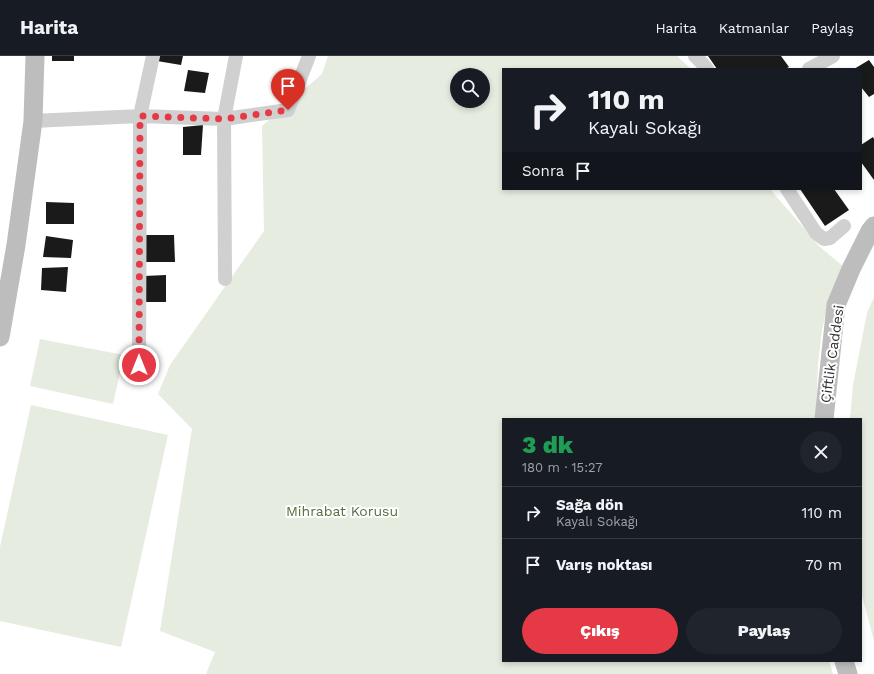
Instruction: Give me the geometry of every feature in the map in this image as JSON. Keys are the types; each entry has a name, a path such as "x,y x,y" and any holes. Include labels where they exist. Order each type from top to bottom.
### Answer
{"street":[{"path":"0,337 16,245 33,121 35,56"},
{"path":"139,365 140,116 153,56"},
{"path":"225,279 224,119 236,56"},
{"path":"33,121 140,116 224,119 288,110 309,56"},
{"path":"695,56 706,68"},
{"path":"810,68 833,56"},
{"path":"788,190 816,233 824,239 830,238 844,226"},
{"name":"Çiftlik Caddesi","path":"824,418 836,305 851,269 874,226"},
{"path":"844,662 848,674"}],"green space":[{"name":"Mihrabat Korusu","path":"328,56 677,56 690,68 502,68 502,190 771,190 820,247 845,268 827,308 822,330 818,364 816,418 502,418 502,662 829,662 833,674 206,674 215,652 160,631 192,429 158,394 170,365 264,231 262,126 322,74"},
{"path":"874,297 874,641 862,596 862,418 850,418 853,385 867,313"},
{"path":"40,339 124,355 113,404 30,386"},
{"path":"31,405 168,435 121,647 0,621 0,547"}],"building":[{"path":"52,56 74,56 74,61 52,61"},
{"path":"158,56 183,56 181,65 157,61"},
{"path":"708,56 781,56 789,67 787,68 716,68"},
{"path":"869,60 874,67 874,94 869,97 862,88 862,68 856,68"},
{"path":"188,70 209,73 205,93 184,91"},
{"path":"203,125 201,155 183,155 183,127"},
{"path":"873,137 874,180 862,163 862,144"},
{"path":"801,190 835,190 849,210 825,226"},
{"path":"46,202 74,203 74,224 46,224"},
{"path":"146,235 174,235 175,262 146,262"},
{"path":"46,236 73,240 71,258 43,257"},
{"path":"68,267 66,292 41,290 42,268"},
{"path":"166,275 166,302 144,302 144,276"}],"route":[{"path":"139,365 140,116 224,119 288,110"}]}
